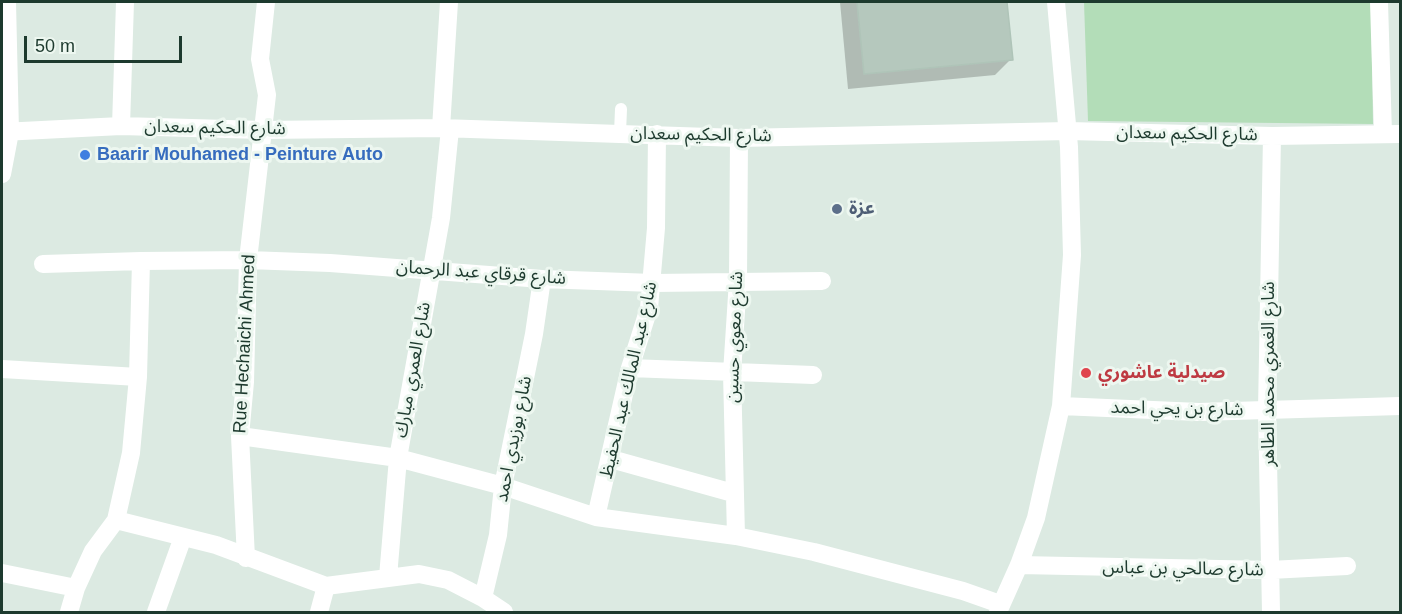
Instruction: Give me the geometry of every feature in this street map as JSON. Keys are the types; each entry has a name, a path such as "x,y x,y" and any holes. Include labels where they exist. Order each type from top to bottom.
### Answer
{"street":[{"path":"2,174 6,132 7,2"},
{"path":"121,126 125,2"},
{"name":"Rue Hechaichi Ahmed","path":"246,558 240,436 245,381 248,260 262,156 262,130 267,95 260,59 266,2"},
{"name":"شارع العمري مبارك","path":"388,577 398,458 410,380 432,270 446,129 448,2"},
{"path":"240,436 398,458 503,486 596,517 736,536 837,558 963,591 999,608 1019,566 1036,518 1061,406 1072,255 1068,131 1056,2"},
{"path":"1379,2 1387,59 1392,134"},
{"name":"شارع الحكيم سعدان","path":"6,132 121,126 262,130 446,129 739,138 1068,131 1272,136 1392,134"},
{"name":"شارع عبد المالك عبد الحفيظ","path":"596,517 630,368 649,308 653,283 657,134"},
{"name":"شارع الغمري محمد الطاهر","path":"1271,612 1267,410 1272,136"},
{"name":"شارع معوي حسين","path":"736,536 732,373 738,280 739,138"},
{"name":"شارع قرقاي عبد الرحمان","path":"43,264 248,260 432,270 542,279 653,283 738,280 822,281"},
{"path":"69,612 76,588 93,551 116,520 131,453 138,377 141,261"},
{"name":"شارع بوزيدي احمد","path":"483,598 498,535 503,486 534,334 542,279"},
{"path":"630,368 813,375"},
{"path":"2,369 138,377"},
{"name":"شارع بن يحي احمد","path":"1061,406 1199,412 1401,406"},
{"path":"611,459 734,493"},
{"path":"116,520 216,545 326,586 419,574 448,580 504,612"},
{"path":"156,612 183,537"},
{"name":"شارع صالحي بن عباس","path":"1019,566 1270,570 1347,567"},
{"path":"2,573 76,588"},
{"path":"319,612 326,586"}],"lane":[{"path":"620,133 621,109"}],"green space":[{"path":"1084,2 1371,2 1373,124 1088,121"}],"building":[{"path":"857,2 1007,2 1013,60 864,74"}],"place":[{"name":"Baarir Mouhamed - Peinture Auto","path":"85,155"},
{"name":"عزة","path":"837,209"},
{"name":"صيدلية عاشوري","path":"1086,373"}]}
